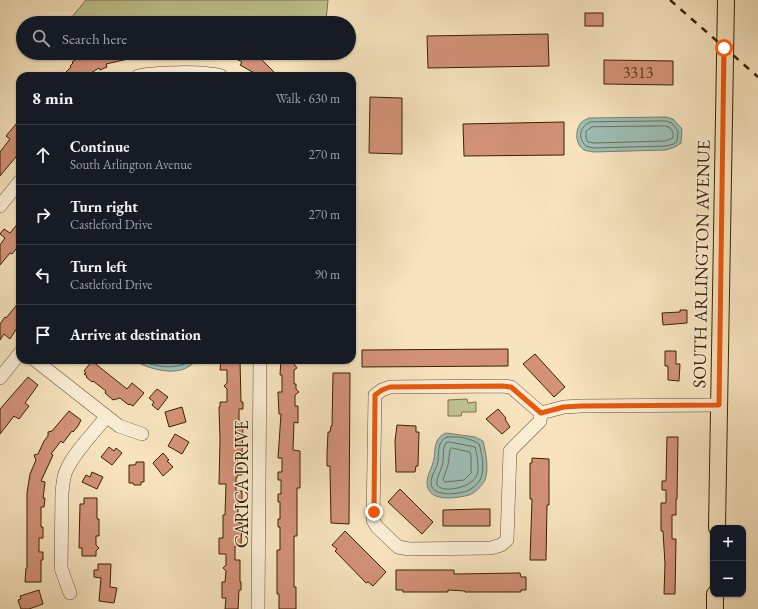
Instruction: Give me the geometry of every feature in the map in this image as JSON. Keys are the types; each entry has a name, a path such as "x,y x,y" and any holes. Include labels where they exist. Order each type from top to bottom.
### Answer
{"main road":[{"name":"SOUTH ARLINGTON AVENUE","path":"716,525 726,0"},
{"path":"715,597 715,609"}],"street":[{"path":"0,206 16,186"},
{"path":"0,378 16,358"},
{"path":"40,364 119,426 142,434"},
{"name":"CARICA DRIVE","path":"258,609 260,364"},
{"path":"390,387 511,387 541,413 540,421 510,451 507,540 501,545 491,548 409,549 398,547 377,527 373,520 375,395 382,390 390,387"},
{"path":"541,413 564,407 581,406 719,405"},
{"path":"70,593 61,568 63,482 66,471 73,458 106,417"}],"green space":[{"path":"86,0 328,0 326,16 73,16"},
{"path":"467,399 468,403 476,402 476,412 462,412 461,416 448,416 448,400"}],"water":[{"path":"666,117 673,119 682,129 681,143 666,150 593,152 581,148 578,142 577,135 579,126 582,122 589,118"},
{"path":"140,364 192,364 183,369 174,371 166,371"},
{"path":"446,433 475,437 483,441 487,461 487,471 485,480 474,493 459,497 446,498 435,495 430,492 428,488 427,480 433,462 436,443 442,435"}],"building":[{"path":"585,13 603,13 603,26 585,26"},
{"path":"548,34 549,66 428,68 427,36"},
{"path":"75,60 124,60 106,64 107,67 100,70 99,68 92,72 66,72 71,67 72,62"},
{"path":"238,60 262,60 274,72 252,72 240,65 242,62"},
{"path":"604,60 673,61 673,85 604,84"},
{"path":"370,97 402,98 402,154 369,153"},
{"path":"564,122 564,155 464,156 463,124"},
{"path":"16,124 16,157 0,176 0,152 10,139 6,136"},
{"path":"16,226 16,249 12,254 10,253 0,265 0,245 5,238 0,234 4,229 10,233"},
{"path":"16,306 16,329 10,339 4,334 0,340 0,324 5,317 6,318"},
{"path":"680,310 687,310 687,323 663,325 662,313 680,312"},
{"path":"508,349 508,366 362,367 362,350"},
{"path":"665,351 676,351 676,364 680,364 679,381 668,380 668,366 665,366"},
{"path":"535,354 565,387 554,397 523,364"},
{"path":"90,364 96,364 127,389 132,383 144,393 133,406 130,404 129,405 120,398 113,400 105,393 106,391 86,377 87,376 84,374 86,373 84,371"},
{"path":"221,364 240,364 241,402 243,402 243,409 239,409 239,424 243,424 242,454 238,454 237,468 242,468 242,475 237,475 236,491 242,491 242,501 238,501 238,515 239,523 242,523 241,546 235,546 235,560 240,560 241,590 239,590 238,609 225,609 226,598 222,598 222,582 225,582 226,571 223,568 226,565 226,554 219,554 219,538 223,538 223,515 225,515 226,484 219,484 219,407 220,402 227,402 227,389 224,386 227,383 227,370 220,370"},
{"path":"281,364 294,364 297,368 294,370 294,384 296,384 296,389 299,392 295,395 295,406 298,406 298,423 294,422 293,450 300,451 300,488 297,488 297,536 294,536 294,587 296,587 296,609 279,609 279,594 277,594 277,550 280,550 280,527 278,527 278,519 280,519 280,502 278,502 278,494 281,494 281,480 278,480 278,472 282,472 282,458 278,458 281,414 279,414 278,392 282,392 282,375 280,375"},
{"path":"333,373 350,373 349,524 331,523 330,466 327,466 327,454 328,432 330,432 332,426"},
{"path":"28,377 38,385 25,403 29,406 19,419 14,416 0,434 0,409"},
{"path":"157,389 168,397 158,410 152,405 154,402 149,398"},
{"path":"182,407 186,422 169,427 165,412"},
{"path":"498,409 506,418 505,419 510,427 502,434 486,419"},
{"path":"69,411 81,420 73,432 72,431 63,443 61,441 51,454 53,455 41,481 45,482 43,498 45,498 44,507 41,507 41,527 43,527 43,538 39,538 39,552 43,552 43,560 41,560 41,582 25,582 27,568 27,493 30,474 36,460 34,455 38,454 48,436 48,432 52,431"},
{"path":"397,425 416,426 416,432 419,432 418,466 416,466 415,472 396,472 395,441"},
{"path":"175,434 189,442 182,454 168,446"},
{"path":"667,437 678,437 676,515 672,515 672,539 676,539 675,594 664,594 665,564 663,531 661,531 661,503 666,503 666,490 662,490 662,481 666,481"},
{"path":"109,447 114,451 116,448 122,453 112,465 101,457"},
{"path":"163,453 169,460 167,461 173,467 163,476 153,463"},
{"path":"532,458 549,459 549,505 547,505 546,560 530,560 532,499 530,499 530,463 532,463"},
{"path":"136,462 144,462 144,482 141,482 141,485 129,483 129,465 134,465"},
{"path":"92,472 103,477 97,489 82,482 86,475 90,477"},
{"path":"400,489 433,522 422,534 388,502"},
{"path":"84,498 97,498 99,536 96,536 96,545 99,548 96,551 96,556 82,556 82,548 79,548 80,504 84,504"},
{"path":"490,509 490,526 443,526 443,510"},
{"path":"345,531 386,572 373,586 368,582 366,583 335,551 337,549 332,545"},
{"path":"98,564 111,564 110,587 117,588 114,603 99,601 101,578 94,577 94,570 98,570"},
{"path":"396,570 454,570 454,574 520,573 521,577 526,577 526,590 521,590 521,592 465,592 448,590 448,592 403,592 403,590 396,590"},
{"path":"39,590 43,604 29,609 21,609 18,600 21,599 20,596"}],"railway":[{"path":"670,0 758,77"}],"route":[{"path":"374,512 375,395 390,387 511,387 541,413 564,407 581,406 719,405 724,48"}]}
